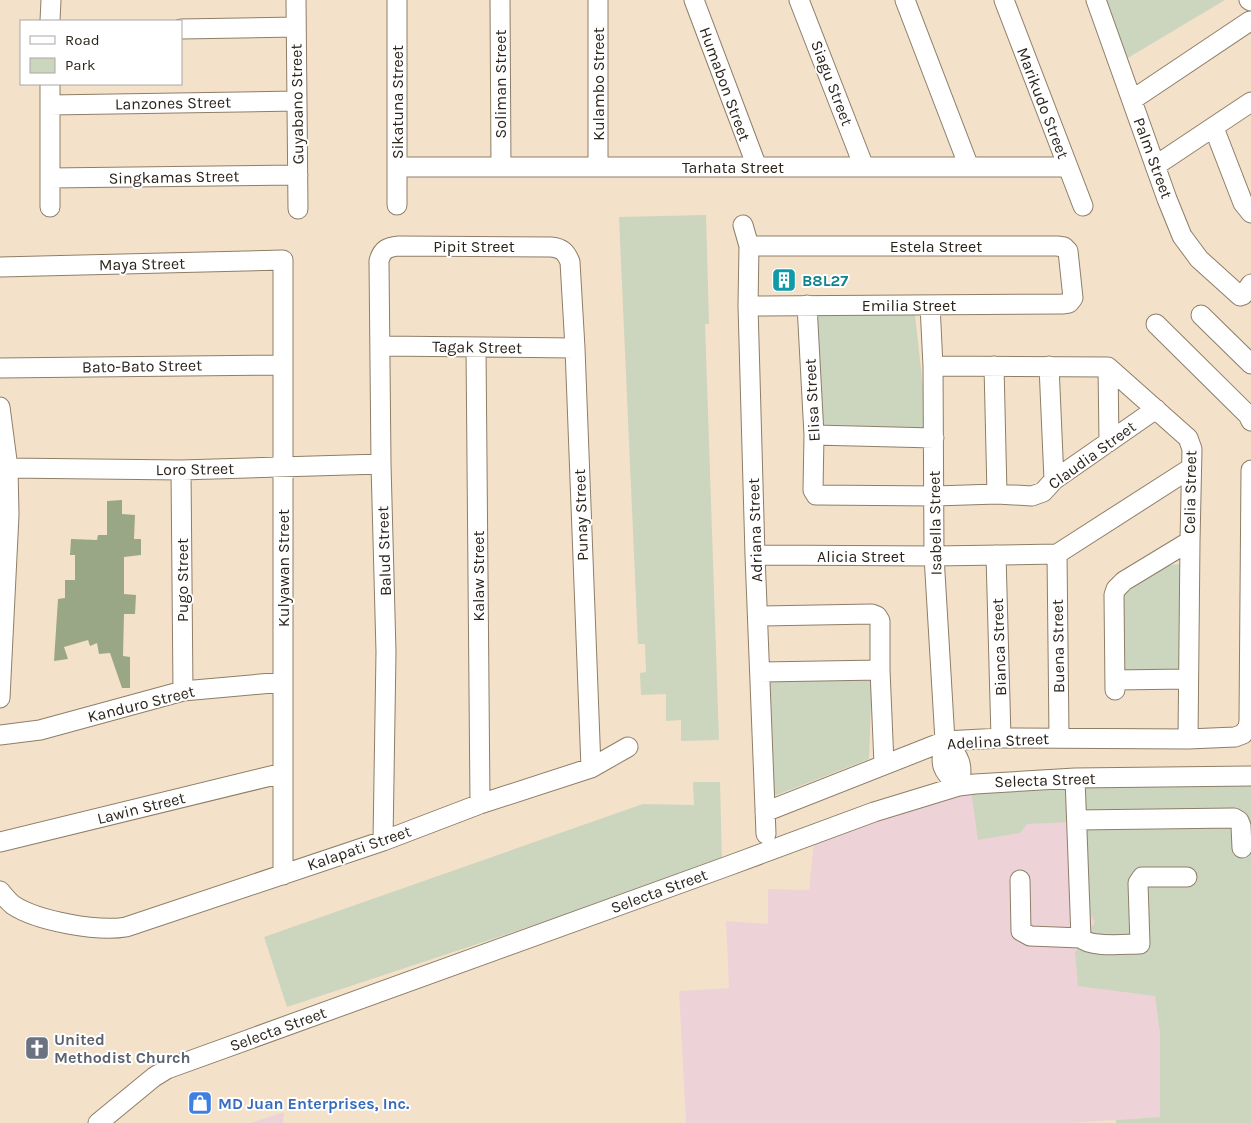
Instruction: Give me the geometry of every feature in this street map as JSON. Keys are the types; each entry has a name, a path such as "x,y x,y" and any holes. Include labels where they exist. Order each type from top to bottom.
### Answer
{"street":[{"path":"50,0 50,20"},
{"name":"Guyabano Street","path":"296,0 298,209"},
{"name":"Sikatuna Street","path":"397,0 397,205"},
{"name":"Soliman Street","path":"500,0 500,167"},
{"name":"Kulambo Street","path":"598,0 598,167"},
{"name":"Humabon Street","path":"694,0 756,167"},
{"name":"Siagu Street","path":"799,0 864,167"},
{"path":"905,0 969,167"},
{"name":"Marikudo Street","path":"1004,0 1083,206"},
{"name":"Palm Street","path":"1096,0 1176,222 1189,247 1212,271 1246,290"},
{"path":"1132,100 1250,21"},
{"path":"182,29 296,27"},
{"path":"50,85 50,207"},
{"name":"Lanzones Street","path":"50,105 297,101"},
{"path":"1155,166 1251,102"},
{"path":"1214,128 1243,203 1251,213"},
{"name":"Tarhata Street","path":"397,168 1068,167"},
{"name":"Singkamas Street","path":"50,178 298,175"},
{"name":"Adriana Street","path":"743,226 749,246 748,306 766,834"},
{"name":"Pipit Street","path":"379,261 387,248 399,246 551,247 565,252 570,262"},
{"name":"Estela Street","path":"749,246 1064,247 1068,251 1073,298 1069,303"},
{"name":"Maya Street","path":"0,267 283,260"},
{"name":"Kulyawan Street","path":"283,260 283,875"},
{"name":"Balud Street","path":"379,261 381,464 386,652 383,841"},
{"name":"Punay Street","path":"570,262 592,768"},
{"name":"Emilia Street","path":"748,306 1069,303"},
{"name":"Elisa Street","path":"807,305 814,435 813,490 816,495"},
{"name":"Isabella Street","path":"930,305 933,366 934,556 945,741 940,758 948,777 959,786"},
{"path":"1201,315 1251,364"},
{"path":"1156,324 1248,415 1251,422"},
{"name":"Tagak Street","path":"380,346 575,348"},
{"name":"Kalaw Street","path":"476,347 480,804"},
{"name":"Bato-Bato Street","path":"0,368 283,365"},
{"path":"933,366 1108,367 1109,442"},
{"path":"994,366 997,494"},
{"path":"1049,366 1054,480"},
{"name":"Celia Street","path":"1108,367 1156,408 1190,442 1192,450 1188,739"},
{"path":"0,406 8,468 9,515 0,698"},
{"name":"Claudia Street","path":"816,495 935,496 997,494 1032,496 1043,492 1054,480 1156,408"},
{"path":"814,435 934,438"},
{"name":"Loro Street","path":"8,468 181,470 381,464"},
{"path":"1057,554 1191,468"},
{"name":"Pugo Street","path":"181,470 182,690"},
{"name":"Adelina Street","path":"765,812 945,741 1001,738 1188,739 1235,737 1243,734 1248,727 1249,721 1251,470"},
{"path":"1188,679 1115,685 1114,594 1124,581 1190,541"},
{"name":"Alicia Street","path":"756,556 996,556 1057,554"},
{"name":"Buena Street","path":"1057,554 1059,738"},
{"name":"Bianca Street","path":"996,556 1001,738"},
{"path":"758,616 872,614 877,616 880,621 884,764"},
{"path":"760,672 880,670"},
{"name":"Kanduro Street","path":"0,735 40,730 182,690 283,682"},
{"name":"Kalapati Street","path":"0,891 8,901 26,912 84,927 108,929 126,927 383,841 480,804 592,768 628,748"},
{"name":"Lawin Street","path":"0,842 283,773"},
{"name":"Selecta Street","path":"98,1123 154,1077 167,1069 874,812 959,786 1075,778 1251,776"},
{"path":"1075,778 1081,938"},
{"path":"1077,820 1234,818 1239,821 1241,826 1242,848"},
{"path":"1020,880 1021,931 1024,934 1030,936 1081,938 1092,944 1140,944 1139,880 1142,877 1187,877"}],"shaded area":[{"path":"971,789 1027,824 1072,821 1081,899 1095,922 1075,952 1155,996 1160,1034 1160,1117 1069,1123 686,1123 679,991 729,988 726,921 768,924 768,889 809,890 814,840"},
{"path":"284,1112 283,1123 251,1123"}],"green space":[{"path":"1099,0 1225,0 1121,62"},
{"path":"706,215 709,324 705,324 719,740 681,741 681,720 666,721 666,694 641,695 640,673 646,672 645,644 638,644 619,217"},
{"path":"804,304 914,306 928,432 811,427"},
{"path":"122,500 122,514 135,515 134,539 141,539 141,555 124,557 124,594 136,595 135,614 124,614 123,656 130,657 130,688 122,688 110,653 99,654 97,643 90,646 88,640 64,647 68,659 54,661 58,599 65,598 65,580 75,580 75,555 70,555 71,539 97,540 98,535 107,535 107,501"},
{"path":"1180,564 1179,670 1119,672 1118,599 1163,566"},
{"path":"872,676 869,759 769,798 762,678"},
{"path":"693,782 720,782 722,863 287,1007 264,937 643,804 694,805"},
{"path":"1251,784 1251,1123 1116,1123 1116,1120 1160,1117 1160,1034 1155,996 1078,986 1075,952 1095,922 1081,899 1072,822 1027,824 1020,833 978,840 971,789"}],"place":[{"name":"B8L27","path":"784,280"},
{"name":"United Methodist Church","path":"37,1048"},
{"name":"MD Juan Enterprises, Inc.","path":"200,1103"}]}
